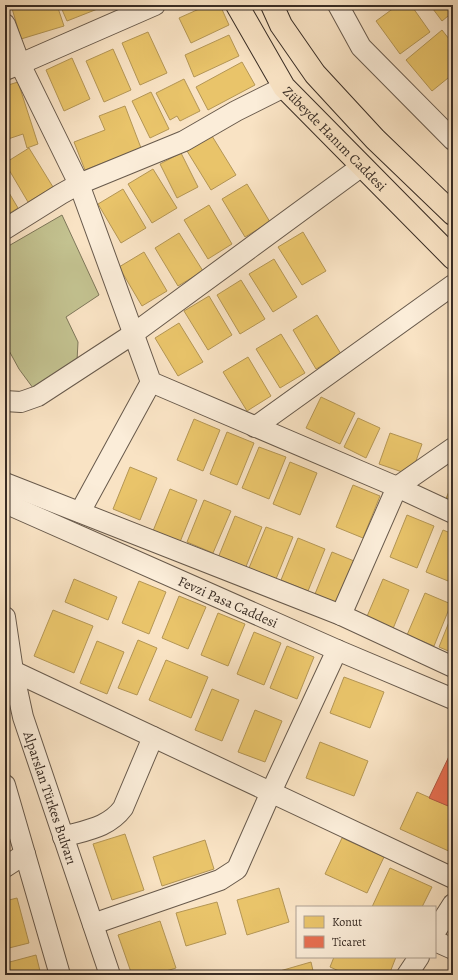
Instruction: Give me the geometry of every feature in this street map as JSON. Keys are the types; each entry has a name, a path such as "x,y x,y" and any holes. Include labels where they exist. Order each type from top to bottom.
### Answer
{"main road":[{"name":"Zübeyde Hanım Caddesi","path":"237,5 284,87 453,258"},
{"name":"Zübeyde Hanım Caddesi","path":"272,5 281,25 315,74 375,139 453,214"}],"street":[{"path":"13,67 155,5"},
{"path":"338,5 361,47 453,140"},
{"path":"5,24 13,67 80,184 151,382 397,487 453,513"},
{"path":"5,229 61,194 80,184 184,141 236,111 284,87"},
{"path":"5,401 21,402 38,396 133,334 362,166"},
{"path":"255,427 453,285"},
{"path":"80,512 151,382"},
{"path":"341,614 397,487 453,448"},
{"name":"Fevzi Pasa Caddesi","path":"7,497 80,512 341,614 453,667"},
{"name":"Fevzi Pasa Caddesi","path":"7,497 337,650 453,698"},
{"name":"Alparslan Türkes Bulvarı","path":"5,617 13,671 23,716 110,975"},
{"path":"93,924 220,880 237,869 337,650"},
{"path":"13,671 453,878"},
{"path":"63,837 104,825 112,821 118,815 123,808 153,737"},
{"path":"5,785 60,975"},
{"path":"5,867 25,854"},
{"path":"436,930 453,904"},
{"path":"436,941 453,949"},
{"path":"407,975 418,958"}],"shaded area":[{"path":"62,215 99,295 66,317 78,342 77,361 33,388 19,369 7,347 5,348 5,248"}],"building: Konut":[{"path":"11,5 57,5 64,26 21,39"},
{"path":"60,5 99,5 100,8 67,21"},
{"path":"208,5 220,5 229,25 191,43 179,18"},
{"path":"398,5 411,5 430,32 400,54 376,21"},
{"path":"430,5 453,5 453,12 442,21"},
{"path":"442,30 453,44 453,74 432,91 406,60"},
{"path":"148,32 167,73 140,85 122,43"},
{"path":"229,35 239,56 194,77 185,55"},
{"path":"113,49 131,90 104,102 86,61"},
{"path":"72,58 90,99 64,111 46,70"},
{"path":"242,62 255,85 208,110 196,87"},
{"path":"184,79 200,111 180,121 177,116 170,120 156,93"},
{"path":"18,82 38,144 27,148 23,134 5,140 5,86"},
{"path":"151,92 169,129 150,138 132,101"},
{"path":"125,106 141,148 85,170 74,142 105,130 99,116"},
{"path":"212,136 236,175 211,190 187,151"},
{"path":"29,148 53,187 28,202 5,163"},
{"path":"181,153 198,187 177,198 160,164"},
{"path":"153,169 177,208 152,223 128,184"},
{"path":"247,184 270,222 245,237 222,199"},
{"path":"5,186 18,208 5,216"},
{"path":"123,189 146,228 121,243 98,204"},
{"path":"209,205 232,244 208,259 184,220"},
{"path":"303,232 326,271 302,285 278,247"},
{"path":"179,233 203,271 178,286 155,248"},
{"path":"144,252 167,291 142,306 119,267"},
{"path":"274,259 297,297 273,312 249,274"},
{"path":"241,280 265,319 240,334 217,295"},
{"path":"209,296 232,335 208,350 184,311"},
{"path":"317,315 341,354 316,369 293,330"},
{"path":"179,323 203,362 178,376 155,338"},
{"path":"281,334 305,373 280,388 256,349"},
{"path":"248,357 271,396 247,411 223,372"},
{"path":"321,397 355,413 340,444 306,428"},
{"path":"358,418 380,428 366,458 344,447"},
{"path":"194,419 220,430 203,471 177,460"},
{"path":"227,432 254,443 237,485 210,474"},
{"path":"390,433 422,444 411,475 379,464"},
{"path":"259,447 286,457 269,499 242,488"},
{"path":"290,462 317,473 300,515 273,504"},
{"path":"130,467 157,478 140,520 113,509"},
{"path":"453,482 453,505 445,501"},
{"path":"353,485 380,496 363,538 336,527"},
{"path":"170,489 197,500 180,542 153,531"},
{"path":"204,500 231,511 213,553 187,542"},
{"path":"407,515 434,526 417,568 390,557"},
{"path":"235,516 262,527 245,569 218,558"},
{"path":"266,527 293,537 276,579 249,568"},
{"path":"443,530 453,534 453,583 426,572"},
{"path":"298,538 325,549 308,591 281,580"},
{"path":"332,552 359,563 341,605 315,594"},
{"path":"74,579 117,597 108,620 65,602"},
{"path":"383,579 409,590 392,631 365,621"},
{"path":"139,581 166,592 149,634 122,623"},
{"path":"425,593 451,604 434,646 407,635"},
{"path":"179,596 206,607 188,649 162,638"},
{"path":"53,610 93,626 74,673 34,656"},
{"path":"453,612 453,653 439,647"},
{"path":"218,613 245,624 228,666 201,655"},
{"path":"254,632 281,643 264,685 237,674"},
{"path":"138,640 157,648 137,695 118,688"},
{"path":"97,641 124,652 107,694 80,683"},
{"path":"287,646 314,657 297,699 270,688"},
{"path":"166,660 208,677 191,718 149,700"},
{"path":"344,677 384,692 370,728 330,713"},
{"path":"212,689 239,700 222,741 195,730"},
{"path":"255,710 282,721 265,762 238,752"},
{"path":"320,742 368,761 354,796 306,778"},
{"path":"417,792 453,808 453,853 400,829"},
{"path":"125,834 144,890 112,900 93,844"},
{"path":"342,838 384,857 367,893 325,874"},
{"path":"205,840 214,869 162,886 153,857"},
{"path":"390,868 432,887 422,906 372,906"},
{"path":"279,888 289,922 247,935 237,900"},
{"path":"17,898 29,943 5,949 5,901"},
{"path":"217,902 226,934 186,946 176,913"},
{"path":"160,921 176,968 153,975 132,975 118,935"},
{"path":"36,955 41,975 9,975 6,963"},
{"path":"334,958 396,958 389,975 348,975 330,967"},
{"path":"311,962 314,975 266,975"}],"building: Ticaret":[{"path":"453,748 453,808 429,798"}]}
